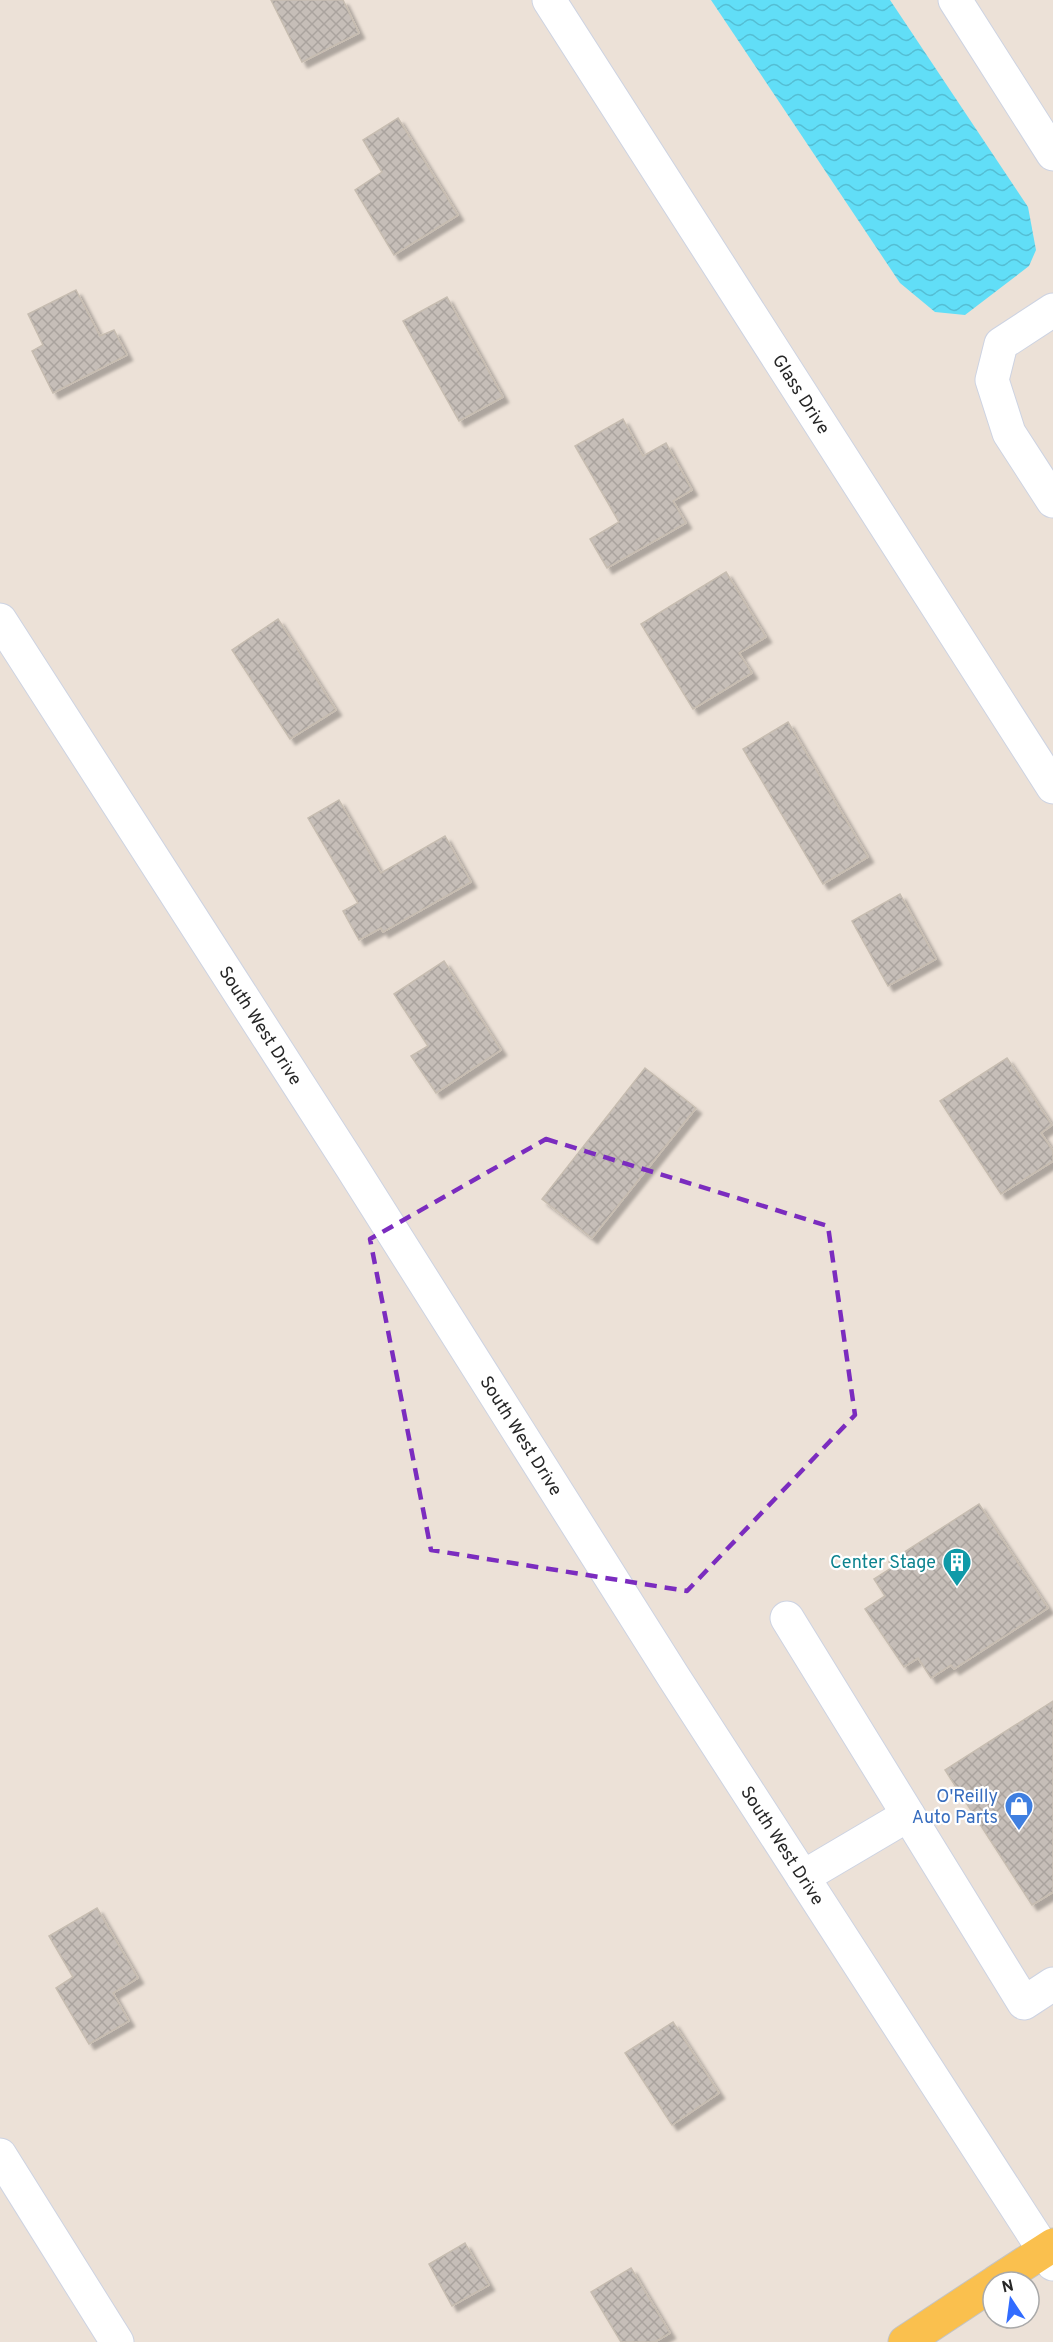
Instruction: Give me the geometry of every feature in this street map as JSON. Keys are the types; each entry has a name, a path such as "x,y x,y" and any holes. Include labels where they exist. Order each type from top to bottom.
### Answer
{"main road":[{"path":"1018,2270 1050,2253"},
{"path":"905,2342 981,2292"}],"street":[{"name":"Glass Drive","path":"549,0 1053,787"},
{"path":"955,0 1053,154"},
{"path":"1053,310 1001,344 992,380 1009,433 1053,501"},
{"name":"South West Drive","path":"0,620 802,1877 1050,2253"},
{"path":"787,1618 1024,2003 1053,1984"},
{"path":"802,1877 908,1815"},
{"path":"0,2155 117,2342"}],"highlighted area":[{"path":"546,1139 828,1226 855,1415 687,1591 431,1550 370,1239"}],"water":[{"path":"711,0 890,0 1028,207 1036,250 1029,266 965,315 935,312 900,283"}],"building":[{"path":"271,0 343,0 359,33 302,62"},
{"path":"398,118 458,215 394,255 355,190 382,172 363,140"},
{"path":"76,290 100,336 114,330 127,355 53,393 32,351 43,345 28,314"},
{"path":"447,297 503,397 459,421 403,321"},
{"path":"623,419 643,456 666,443 692,490 673,501 686,523 607,568 590,539 619,522 575,446"},
{"path":"726,572 766,637 739,653 752,673 693,709 641,624"},
{"path":"278,619 336,710 290,739 232,650"},
{"path":"788,722 868,857 823,884 743,749"},
{"path":"339,800 381,873 445,836 471,882 383,932 381,928 359,940 343,911 358,903 308,818"},
{"path":"900,894 936,959 888,986 852,921"},
{"path":"444,961 501,1050 436,1093 411,1056 428,1046 394,994"},
{"path":"1007,1058 1052,1125 1041,1133 1053,1151 1053,1161 1001,1194 940,1101"},
{"path":"645,1068 696,1108 592,1238 542,1199"},
{"name":"Center Stage","path":"979,1504 1048,1608 954,1669 951,1665 931,1678 918,1658 904,1667 865,1609 885,1596 874,1579 893,1567 889,1562"},
{"name":"O'Reilly Auto Parts","path":"1053,1701 1053,1892 1032,1905 945,1770"},
{"path":"97,1908 138,1978 113,1993 129,2021 89,2044 56,1988 73,1977 49,1936"},
{"path":"673,2022 719,2093 672,2125 625,2053"},
{"path":"465,2243 489,2285 452,2306 429,2264"},
{"path":"631,2268 670,2333 655,2342 621,2342 591,2292"}],"place":[{"name":"Center Stage","path":"957,1588"},
{"name":"O'Reilly Auto Parts","path":"1019,1832"}]}
